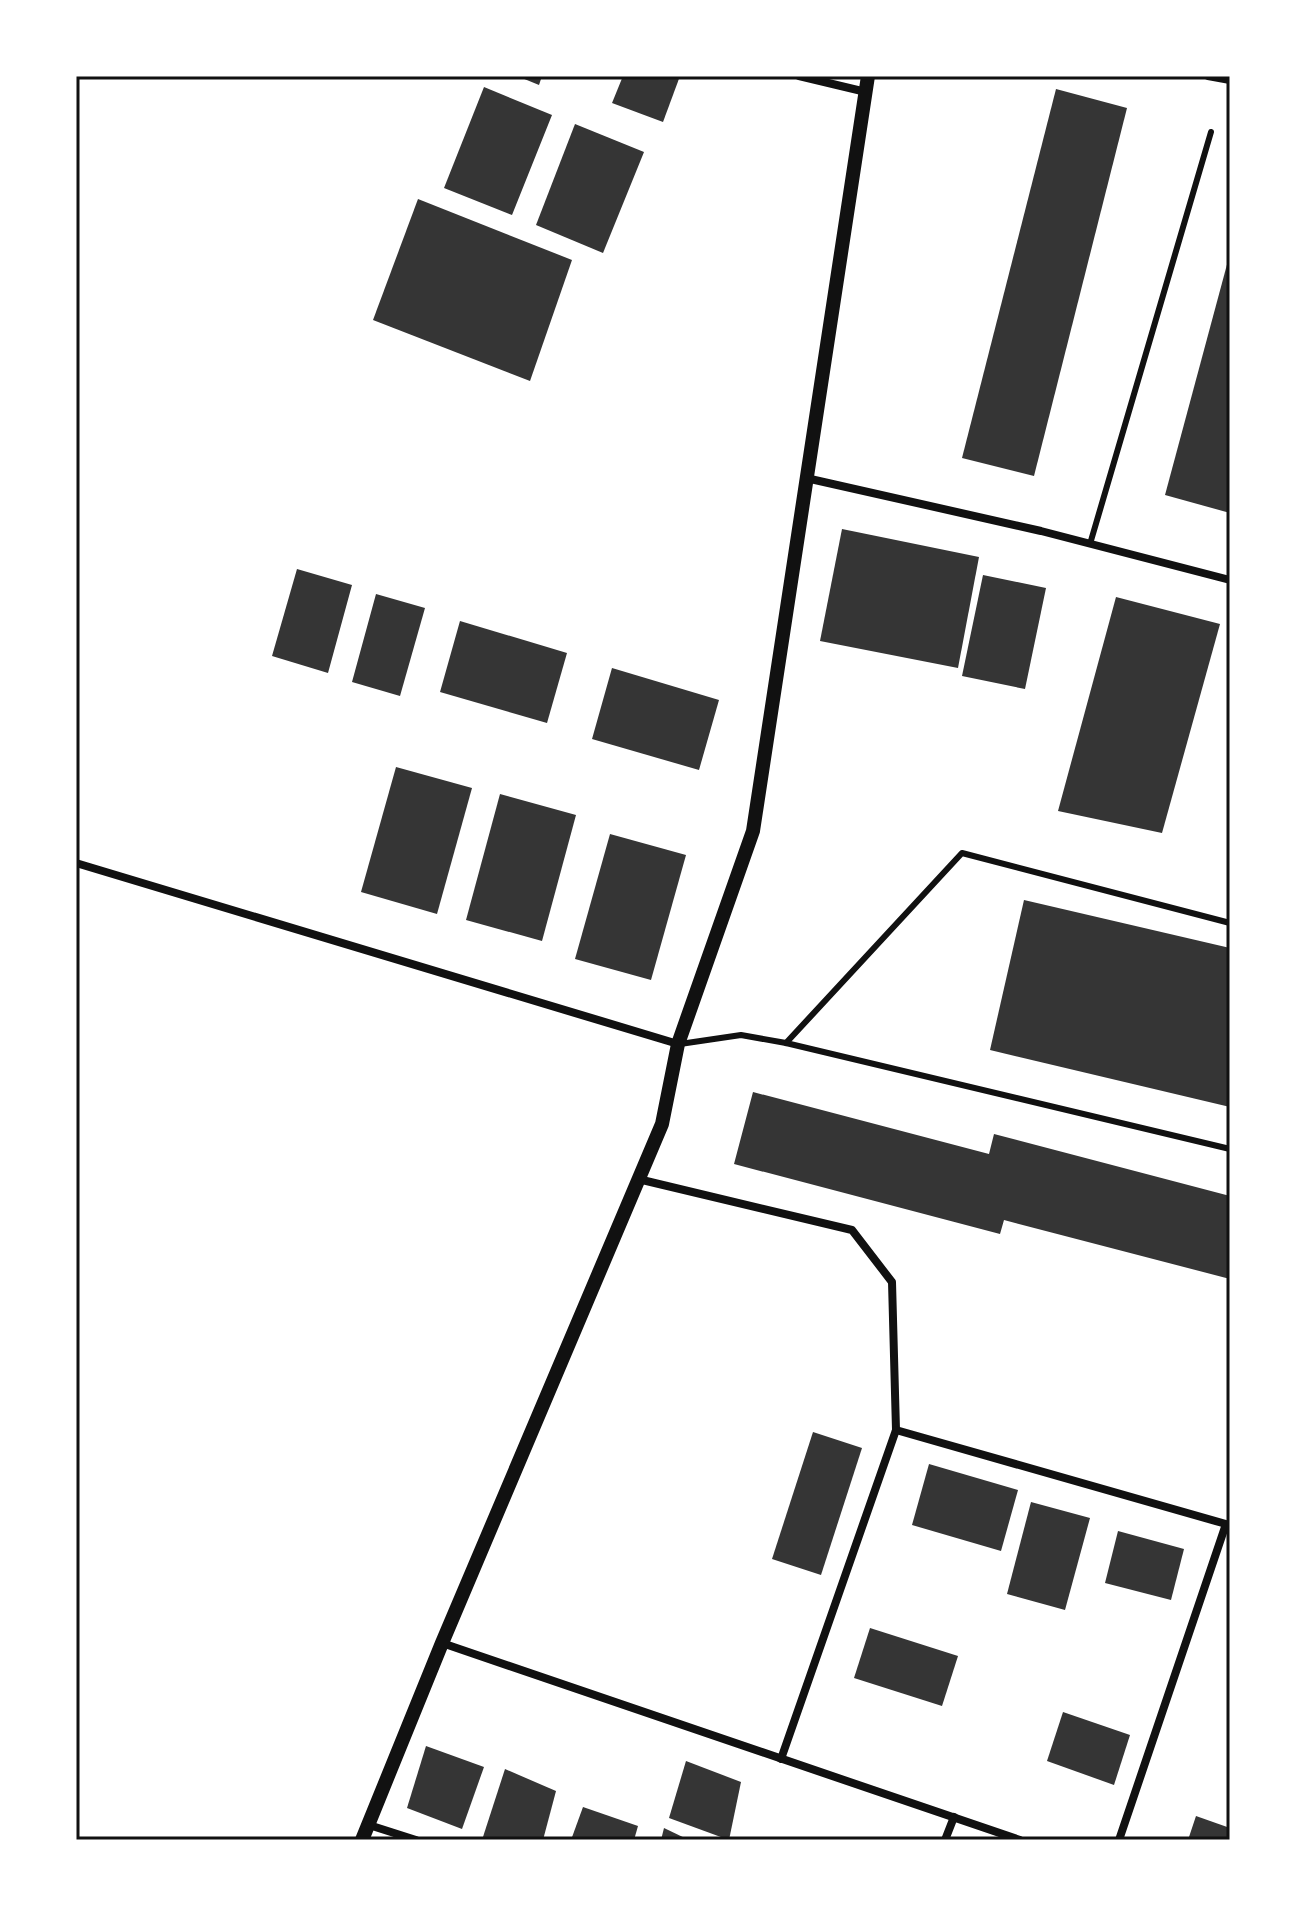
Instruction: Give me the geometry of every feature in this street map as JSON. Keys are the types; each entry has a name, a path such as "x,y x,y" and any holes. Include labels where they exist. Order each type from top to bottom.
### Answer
{"street":[{"path":"799,76 866,92"},
{"path":"362,1840 662,1124 678,1044 753,831 868,76"},
{"path":"1208,76 1230,80"},
{"path":"806,478 1230,580"},
{"path":"76,863 678,1044"},
{"path":"638,1179 852,1230 892,1282 896,1430 781,1759"},
{"path":"896,1430 1226,1524 1119,1840"},
{"path":"442,1643 1020,1840"},
{"path":"945,1840 954,1817"},
{"path":"369,1825 416,1840"}],"lane":[{"path":"1090,544 1211,132"},
{"path":"786,1043 962,853 1230,923"},
{"path":"678,1044 741,1035 786,1043 1230,1149"}],"building":[{"path":"517,76 542,76 539,85"},
{"path":"623,76 680,76 663,122 612,103"},
{"path":"484,87 552,115 512,215 444,188"},
{"path":"1056,89 1127,108 1034,476 962,458"},
{"path":"575,124 644,152 603,253 536,225"},
{"path":"418,199 572,260 530,381 373,320"},
{"path":"1230,257 1230,513 1165,495"},
{"path":"842,529 979,557 958,668 820,641"},
{"path":"297,569 352,585 328,673 272,656"},
{"path":"983,575 1046,588 1025,689 962,676"},
{"path":"376,594 425,608 400,696 352,682"},
{"path":"1116,597 1220,624 1162,833 1058,811"},
{"path":"460,621 567,653 547,723 440,692"},
{"path":"612,668 719,700 699,770 592,739"},
{"path":"396,767 472,788 437,914 361,892"},
{"path":"500,794 576,815 542,941 466,920"},
{"path":"610,834 686,855 651,980 575,959"},
{"path":"1024,900 1230,948 1230,1107 990,1050"},
{"path":"753,1092 989,1154 994,1134 1230,1196 1230,1279 1004,1220 1000,1234 734,1164"},
{"path":"813,1432 862,1448 821,1575 772,1559"},
{"path":"929,1464 1018,1490 1001,1551 912,1525"},
{"path":"1031,1502 1090,1518 1065,1610 1007,1594"},
{"path":"1118,1531 1184,1549 1171,1600 1105,1583"},
{"path":"870,1628 958,1656 942,1706 854,1678"},
{"path":"1063,1712 1130,1735 1114,1785 1047,1761"},
{"path":"426,1746 484,1767 462,1829 407,1808"},
{"path":"686,1761 741,1782 729,1840 669,1818"},
{"path":"505,1769 556,1791 543,1840 482,1840"},
{"path":"583,1807 638,1826 634,1840 571,1840"},
{"path":"1196,1816 1230,1828 1230,1840 1188,1840"},
{"path":"664,1828 689,1840 661,1840"}]}
